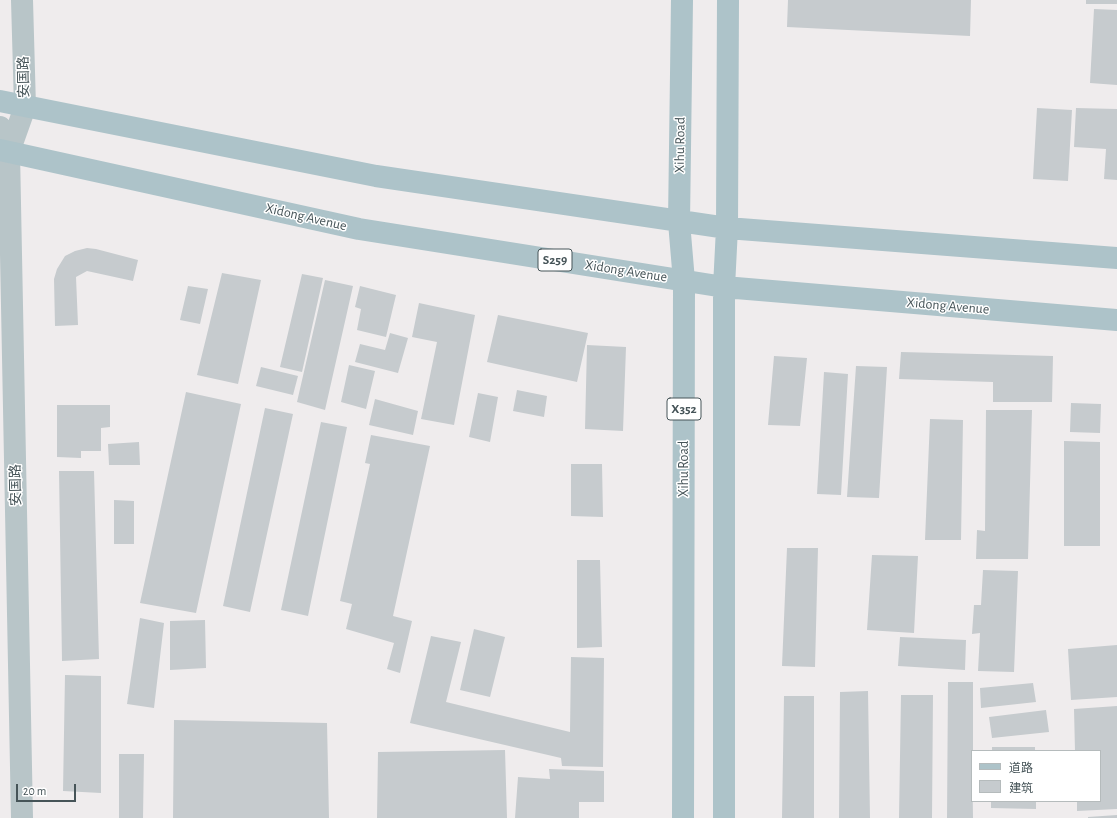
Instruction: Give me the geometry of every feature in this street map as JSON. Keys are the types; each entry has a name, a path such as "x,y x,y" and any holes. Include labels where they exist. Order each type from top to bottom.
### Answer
{"main road":[{"name":"Xihu Road","path":"682,0 679,222 684,281 683,818"},
{"path":"724,818 724,287 727,228 728,0"},
{"path":"0,101 376,176 679,222 727,228 1117,258"},
{"name":"Xidong Avenue","path":"5,151 359,229 684,281 724,287 1117,320"}],"street":[{"name":"安国路","path":"5,151 25,107 22,0"},
{"name":"安国路","path":"0,127 5,151 22,818"}],"building":[{"path":"788,0 971,0 970,36 787,27"},
{"path":"1086,0 1117,0 1117,4 1086,4"},
{"path":"1094,9 1117,10 1117,85 1090,83"},
{"path":"1037,108 1072,110 1068,181 1033,179"},
{"path":"1076,108 1117,109 1117,180 1104,179 1106,149 1074,147"},
{"path":"87,248 138,260 133,281 87,271 76,277 78,325 55,326 54,279 57,269 65,256 75,251"},
{"path":"222,273 261,280 238,384 197,375"},
{"path":"302,274 323,278 302,372 280,367"},
{"path":"325,280 353,286 325,410 297,402"},
{"path":"188,286 208,289 200,324 180,320"},
{"path":"360,286 396,295 386,337 357,330 361,309 355,307"},
{"path":"419,303 475,315 454,425 421,419 437,342 412,337"},
{"path":"498,315 588,333 577,382 487,362"},
{"path":"390,333 408,338 398,373 355,362 360,344 385,350"},
{"path":"587,345 626,347 623,431 585,429"},
{"path":"901,352 1053,356 1052,402 993,402 993,382 899,379"},
{"path":"774,356 807,358 800,426 768,425"},
{"path":"349,365 375,371 366,409 341,402"},
{"path":"856,366 887,367 879,498 847,497"},
{"path":"261,367 298,376 293,395 256,386"},
{"path":"824,372 848,374 841,495 817,494"},
{"path":"517,390 547,396 544,417 513,411"},
{"path":"186,392 241,404 196,613 140,603"},
{"path":"478,393 498,397 490,442 469,437"},
{"path":"375,399 418,411 413,435 369,425"},
{"path":"1071,403 1101,404 1100,433 1070,432"},
{"path":"57,405 110,405 110,427 101,428 101,451 81,451 81,458 57,457"},
{"path":"265,408 293,414 250,612 223,606"},
{"path":"986,410 1032,410 1028,559 976,559 977,530 985,531"},
{"path":"930,419 963,420 961,540 925,540"},
{"path":"321,422 347,427 308,616 281,610"},
{"path":"371,435 430,446 393,616 412,621 400,673 387,669 394,643 346,629 352,604 340,601 370,464 365,463"},
{"path":"1064,441 1100,442 1100,546 1064,546"},
{"path":"139,442 140,465 109,465 108,444"},
{"path":"571,464 602,464 603,517 571,516"},
{"path":"59,471 94,471 99,659 62,661"},
{"path":"114,500 134,501 134,544 114,544"},
{"path":"787,548 818,548 815,667 782,666"},
{"path":"872,555 918,556 914,633 867,630"},
{"path":"577,560 600,560 602,647 577,648"},
{"path":"983,570 1018,571 1014,672 978,671 980,633 972,634 974,605 981,605"},
{"path":"140,618 164,623 154,708 127,704"},
{"path":"205,620 206,668 170,670 170,621"},
{"path":"474,629 505,637 490,697 460,690"},
{"path":"431,636 461,642 446,702 570,732 571,657 604,658 603,767 562,766 561,758 410,723"},
{"path":"900,637 966,640 965,670 898,666"},
{"path":"1117,645 1117,697 1071,700 1068,649"},
{"path":"65,675 101,676 101,793 63,791"},
{"path":"948,682 973,682 971,802 973,802 973,818 947,818"},
{"path":"1033,683 1036,702 981,708 980,688"},
{"path":"868,691 870,818 839,818 840,692"},
{"path":"901,695 933,695 932,818 899,818"},
{"path":"784,696 814,696 814,818 782,818"},
{"path":"1117,706 1117,809 1077,811 1077,802 1101,802 1101,750 1075,750 1074,709"},
{"path":"1046,710 1049,732 992,738 989,717"},
{"path":"174,720 327,723 329,818 173,818"},
{"path":"992,747 1035,747 1035,750 992,750"},
{"path":"505,750 507,818 377,818 378,752"},
{"path":"119,754 144,754 143,818 119,818"},
{"path":"549,769 604,771 604,802 579,802 579,818 515,818 518,777 550,779"},
{"path":"991,802 1036,802 1036,809 991,808"},
{"path":"1117,815 1117,818 1088,818 1088,817"}]}
